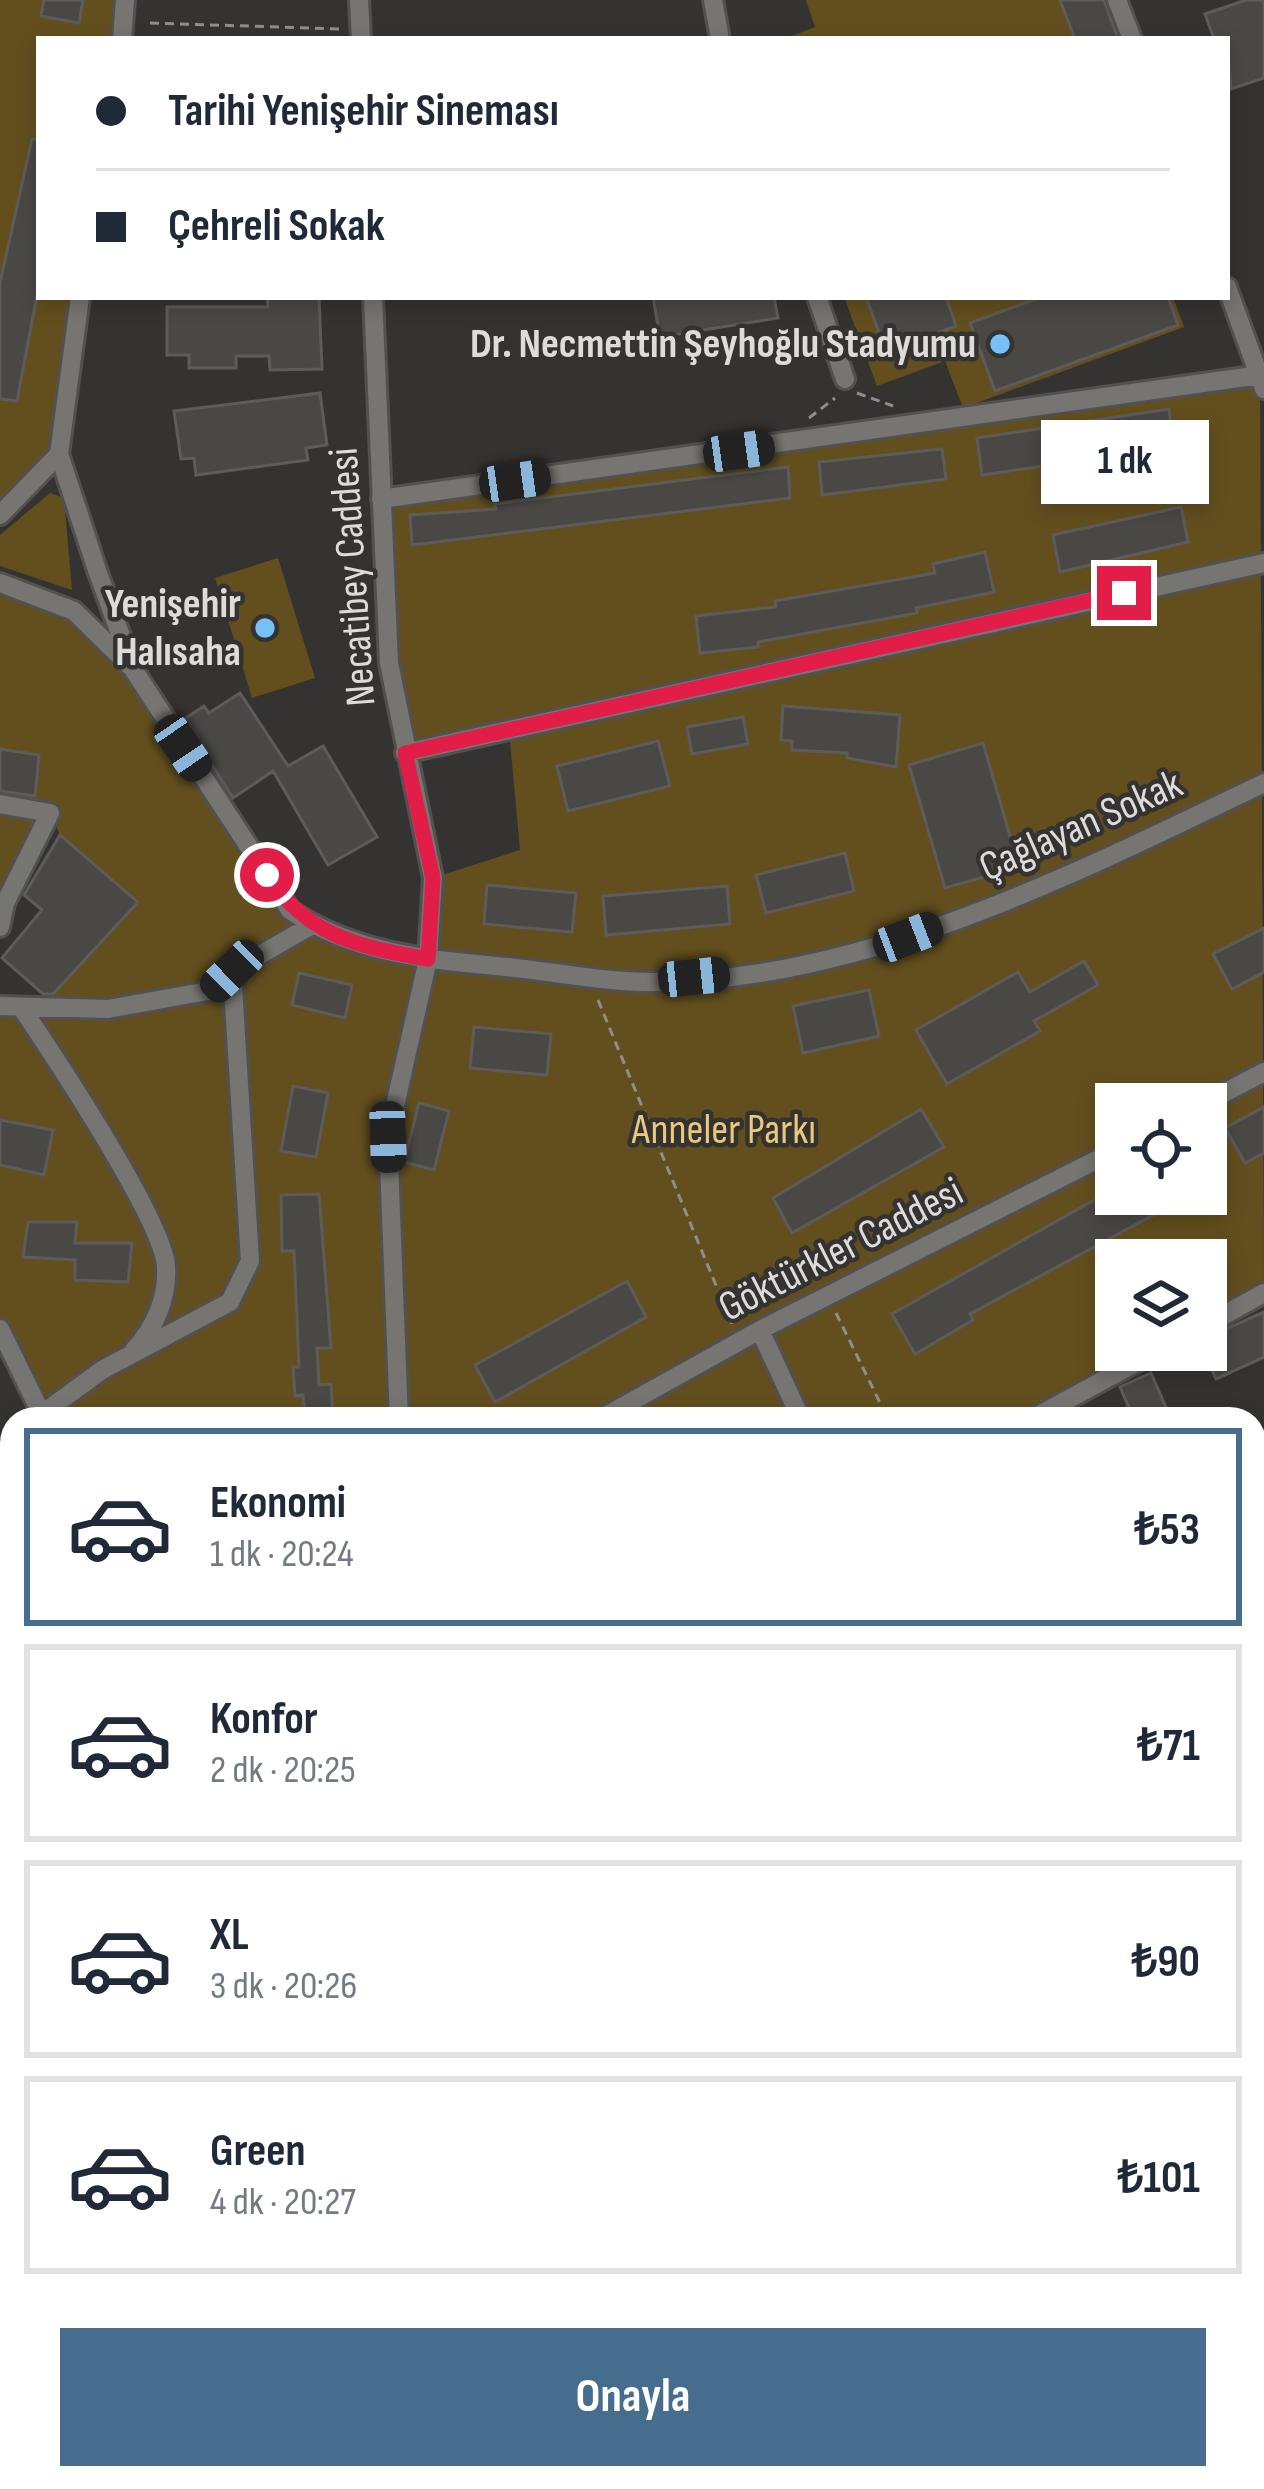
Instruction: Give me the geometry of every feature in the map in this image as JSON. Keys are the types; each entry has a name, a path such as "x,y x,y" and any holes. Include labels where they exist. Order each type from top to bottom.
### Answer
{"street":[{"path":"122,36 125,0"},
{"path":"359,0 360,35"},
{"path":"713,0 719,36"},
{"path":"1117,0 1131,36"},
{"path":"381,500 1262,382 1230,295"},
{"path":"80,300 59,454 133,669"},
{"name":"Necatibey Caddesi","path":"373,300 389,663 433,878 428,959 388,1137 399,1407"},
{"path":"818,300 845,380"},
{"path":"0,514 59,454"},
{"path":"405,753 1264,563"},
{"path":"0,583 74,611 133,669 290,910 312,925 232,971 213,990 109,1009 0,1006"},
{"name":"Çağlayan Sokak","path":"312,925 374,949 428,959 653,982 775,968 908,937 1097,864 1264,783"},
{"path":"0,804 50,813 4,903 0,927"},
{"path":"103,1370 230,1301 250,1261 232,971"},
{"path":"21,1007 71,1080 166,1263 161,1310 138,1347 56,1407"},
{"path":"1227,1091 1264,1072"},
{"name":"Göktürkler Caddesi","path":"623,1407 760,1330 1095,1161"},
{"path":"1227,1313 1264,1293"},
{"path":"0,1329 38,1407"},
{"path":"760,1330 795,1407"},
{"path":"1054,1407 1120,1371"}],"path":[{"path":"150,23 360,35"},
{"path":"805,421 833,400 845,380 872,401 907,411 917,427"},
{"path":"586,975 739,1342"},
{"path":"827,1296 882,1407"}],"green space":[{"path":"0,0 125,0 122,36 36,36 36,300 83,300 59,454 0,515"},
{"path":"806,0 1111,0 1125,36 792,36 815,27"},
{"name":"Dr. Necmettin Şeyhoğlu Stadyumu","path":"845,300 1174,300 1184,327 963,408 945,361 877,386"},
{"name":"Anneler Parkı","path":"1260,375 1264,1293 1227,1313 1227,1239 1095,1239 1095,1371 1120,1371 1054,1407 38,1407 0,1329 0,1006 49,999 138,902 60,835 51,815 0,927 0,583 74,611 133,669 290,910 427,959 433,878 520,850 509,730 405,753 381,499"},
{"path":"50,493 64,498 72,590 0,566 0,535"},
{"name":"Yenişehir Halısaha","path":"278,558 315,678 252,698 215,578"}],"building":[{"path":"44,0 83,0 79,23 41,16"},
{"path":"1060,0 1104,0 1117,36 1074,36"},
{"path":"1246,0 1264,0 1264,78 1231,89 1230,36 1213,36 1205,14"},
{"path":"32,139 36,140 36,300 17,401 0,399 0,283"},
{"path":"267,300 319,300 322,369 270,370 269,356 236,356 236,368 189,368 189,355 167,355 167,307 268,307"},
{"path":"654,300 775,300 778,318 660,337"},
{"path":"867,300 947,300 956,326 886,352"},
{"path":"1033,300 1169,300 1178,325 995,391 970,323"},
{"path":"320,393 327,445 306,448 308,460 196,475 194,458 181,459 174,411"},
{"path":"1169,409 1173,447 982,475 977,438"},
{"path":"942,449 946,479 822,495 819,462"},
{"path":"788,467 790,498 412,545 410,515 496,509 495,504"},
{"path":"1181,507 1188,542 1060,572 1053,535"},
{"path":"985,552 994,592 916,608 917,613 758,642 758,647 700,653 696,616 776,607 775,601 935,573 933,564"},
{"path":"240,693 288,766 323,746 377,837 328,865 273,771 233,798 183,720 204,706 209,713"},
{"path":"783,706 900,715 896,767 847,758 847,753 792,750 792,741 781,740"},
{"path":"743,717 748,744 692,754 687,727"},
{"path":"658,741 670,786 568,811 557,766"},
{"path":"983,743 1019,867 945,888 909,765"},
{"path":"0,749 39,755 35,796 0,791"},
{"path":"60,835 138,902 53,994 43,994 2,958 42,910 24,895"},
{"path":"845,853 854,891 766,913 756,875"},
{"path":"487,885 576,893 572,932 484,924"},
{"path":"727,886 730,924 606,935 603,896"},
{"path":"1264,928 1264,972 1232,989 1213,954"},
{"path":"1084,961 1098,985 1034,1021 1040,1031 947,1084 916,1030 1018,972 1030,992"},
{"path":"299,973 352,985 345,1018 292,1005"},
{"path":"869,990 879,1036 803,1053 793,1006"},
{"path":"474,1027 551,1034 547,1075 470,1068"},
{"path":"293,1086 328,1093 316,1157 281,1151"},
{"path":"419,1103 449,1111 434,1170 404,1162"},
{"path":"1264,1107 1264,1153 1245,1163 1227,1127"},
{"path":"921,1109 944,1147 792,1233 773,1198"},
{"path":"0,1120 53,1130 44,1175 0,1165"},
{"path":"319,1194 331,1348 317,1348 319,1385 331,1384 332,1407 304,1407 303,1395 295,1396 293,1367 299,1367 294,1251 282,1251 281,1195"},
{"path":"1095,1199 1095,1215 1153,1215 1109,1239 1095,1239 1095,1246 970,1314 973,1320 915,1354 892,1314"},
{"path":"28,1222 77,1222 75,1243 132,1243 128,1282 75,1280 75,1260 23,1257"},
{"path":"627,1281 646,1317 495,1402 475,1365"},
{"path":"1264,1312 1264,1357 1216,1379 1212,1371 1227,1371 1227,1329"},
{"path":"1151,1373 1166,1407 1129,1407 1120,1387"}],"place":[{"name":"Dr. Necmettin Şeyhoğlu Stadyumu","path":"1000,344"},
{"name":"Yenişehir Halısaha","path":"265,628"}],"route":[{"path":"267,875 290,910 312,925 374,949 428,959 433,878 405,753 1124,593"}]}
